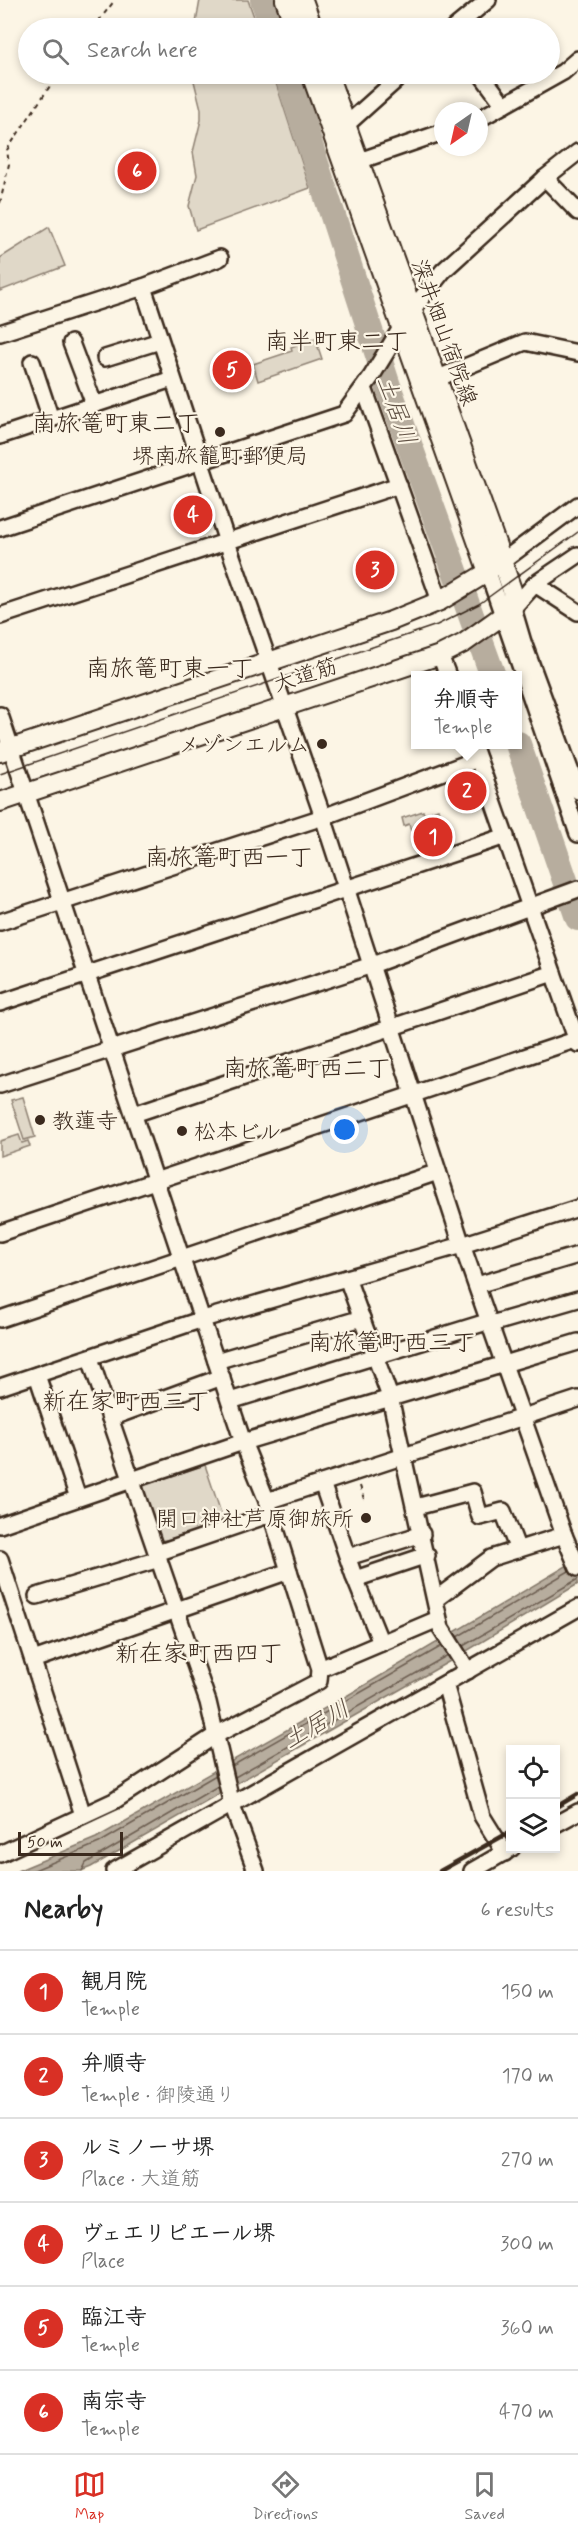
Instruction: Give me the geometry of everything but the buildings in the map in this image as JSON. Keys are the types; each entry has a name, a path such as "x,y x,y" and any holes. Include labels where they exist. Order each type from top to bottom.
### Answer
{"main road":[{"path":"285,0 291,18"},
{"path":"303,0 309,18"},
{"name":"深井畑山宿院線","path":"316,84 358,161 436,379 495,567"},
{"name":"深井畑山宿院線","path":"330,84 338,127 400,330 495,567 512,590 501,618"},
{"name":"大道筋","path":"6,750 267,660 391,621 443,599 495,567"},
{"name":"大道筋","path":"0,802 441,655 464,643 501,618"}],"street":[{"path":"466,18 488,0"},
{"path":"560,74 578,59"},
{"path":"338,127 391,84"},
{"path":"488,84 504,105"},
{"path":"488,114 542,84"},
{"path":"358,161 434,135"},
{"path":"0,528 344,414 368,382 412,310 443,271 545,178 578,152"},
{"path":"545,178 578,212"},
{"path":"0,333 142,288 220,258"},
{"path":"142,288 267,660 323,817 462,1245 572,1550 518,1550 491,1558 436,1599"},
{"path":"105,358 160,341"},
{"path":"436,379 525,342 578,353"},
{"path":"71,344 94,404"},
{"path":"32,362 51,419"},
{"path":"0,436 172,378"},
{"path":"368,382 399,485 443,599"},
{"path":"0,616 399,485"},
{"path":"495,567 578,505"},
{"path":"501,618 535,584 578,555"},
{"path":"535,584 578,612"},
{"path":"501,618 523,642 578,791"},
{"path":"501,618 520,671"},
{"path":"441,655 447,671"},
{"path":"522,677 578,834"},
{"path":"0,715 6,750 26,793 88,974 243,1442 269,1507 320,1669 319,1681 216,1735 114,1801 0,1854"},
{"path":"0,922 323,817 476,752 577,1041 0,1233"},
{"path":"0,1003 506,836"},
{"path":"0,1085 372,965 577,890"},
{"path":"134,1114 553,974"},
{"path":"0,1319 182,1256 438,1172"},
{"path":"0,1387 203,1319 462,1245 578,1208"},
{"path":"477,1286 578,1255"},
{"path":"347,1278 390,1397 422,1534 439,1623 465,1667"},
{"path":"230,1401 375,1355 578,1299"},
{"path":"216,1361 362,1318"},
{"path":"0,1526 130,1479 243,1442 578,1342"},
{"path":"90,1358 177,1611 216,1735 232,1805 256,1871"},
{"path":"37,1375 78,1498"},
{"path":"110,1418 222,1377"},
{"path":"37,1596 158,1556 322,1483 578,1399"},
{"path":"322,1483 355,1579 381,1643"},
{"path":"416,1507 473,1492 480,1517 503,1511 518,1550"},
{"path":"348,1557 422,1534"},
{"path":"355,1579 426,1555"},
{"path":"0,1559 83,1815"},
{"path":"33,1660 289,1571"},
{"path":"114,1871 445,1684 465,1667 578,1608"},
{"path":"320,1669 381,1643 439,1623"},
{"path":"445,1684 482,1816 506,1847"},
{"path":"560,1821 578,1812"},
{"path":"472,1871 506,1853"}],"path":[{"path":"101,18 115,0"},
{"path":"0,203 9,164 7,150 51,84"}],"shaded area":[{"path":"200,0 248,0 254,18 197,18"},
{"path":"195,84 276,84 310,188 196,230 189,206 197,175 193,152 201,120 201,109"},
{"path":"49,227 65,266 0,291 0,258"},
{"path":"315,338 322,359 258,381 253,364 292,351 291,347"},
{"path":"438,809 443,824 411,831 409,824 404,826 402,818 423,811 426,820 434,817 432,811"},
{"path":"23,1097 35,1137 24,1140 11,1100"},
{"path":"19,1135 22,1143 28,1141 30,1146 0,1156 0,1141"},
{"path":"205,1465 224,1522 187,1537 158,1541 143,1493 144,1485"}],"water":[{"path":"578,1559 578,1584 450,1661 91,1867 81,1871 17,1871 96,1838 343,1698"}],"waterway":[{"name":"土居川","path":"263,0 269,18"},
{"name":"土居川","path":"290,84 388,386 491,671"},
{"name":"土居川","path":"520,749 578,918"}],"tram line":[{"path":"0,774 437,625 479,604 578,532"}],"railway":[{"path":"560,1805 578,1794"},
{"path":"440,1871 506,1834"}],"place":[{"name":"南宗寺","path":"137,171"},
{"name":"臨江寺","path":"232,370"},
{"name":"堺南旅籠町郵便局","path":"220,432"},
{"name":"ヴェエリピエール堺","path":"193,515"},
{"name":"ルミノーサ堺","path":"375,570"},
{"name":"メゾンエルム","path":"322,744"},
{"name":"弁順寺","path":"467,791"},
{"name":"観月院","path":"433,837"},
{"name":"教蓮寺","path":"40,1120"},
{"name":"松本ビル","path":"182,1131"},
{"name":"開口神社芦原御旅所","path":"366,1518"}],"district":[{"name":"南半町東二丁","path":"337,341"},
{"name":"南旅篭町東二丁","path":"116,423"},
{"name":"南旅篭町東一丁","path":"170,668"},
{"name":"南旅篭町西一丁","path":"229,857"},
{"name":"南旅篭町西二丁","path":"307,1068"},
{"name":"南旅篭町西三丁","path":"392,1342"},
{"name":"新在家町西三丁","path":"126,1401"},
{"name":"新在家町西四丁","path":"199,1653"}]}
